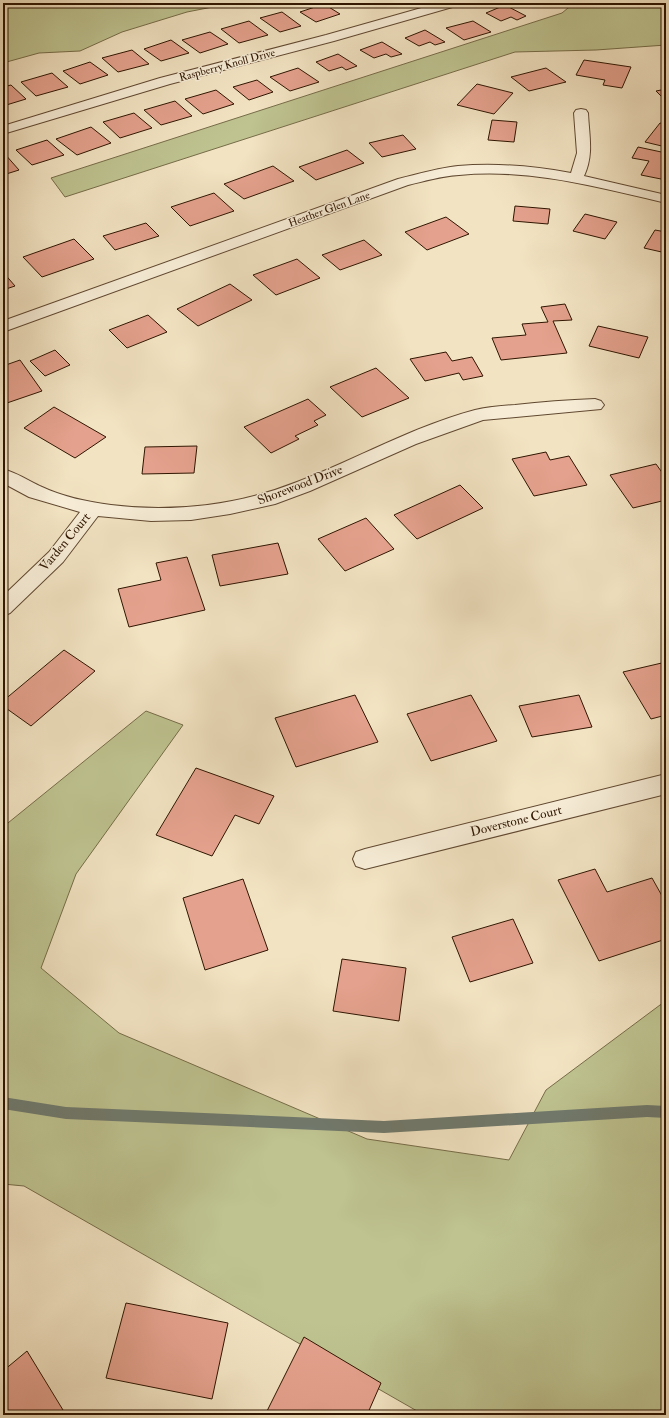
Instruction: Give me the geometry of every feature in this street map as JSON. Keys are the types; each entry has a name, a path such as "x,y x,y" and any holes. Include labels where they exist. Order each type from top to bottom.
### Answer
{"street":[{"name":"Raspberry Knoll Drive","path":"3,130 165,81 330,38 452,3"},
{"path":"576,178 583,166 585,149 581,113"},
{"name":"Heather Glen Lane","path":"3,327 403,182 433,174 464,170 509,169 544,172 666,199"},
{"name":"Shorewood Drive","path":"3,475 46,496 93,509 128,514 178,514 228,509 257,502 302,487 420,435 477,415 570,405 595,405"},
{"name":"Varden Court","path":"3,608 56,557 93,509"},
{"name":"Doverstone Court","path":"366,858 666,784"}],"green space":[{"path":"3,3 233,3 187,12 122,32 80,51 39,53 3,63"},
{"path":"574,3 666,3 666,45 596,50 515,52 65,197 51,178 562,13"},
{"path":"146,711 183,725 76,874 41,968 119,1033 367,1139 509,1160 546,1090 666,1002 666,1415 424,1415 24,1186 3,1184 3,827"}],"building":[{"path":"324,4 340,14 316,22 300,12"},
{"path":"505,5 526,16 517,20 511,17 501,21 486,13"},
{"path":"282,12 301,26 280,32 260,18"},
{"path":"249,21 268,35 239,43 221,29"},
{"path":"473,21 491,32 464,40 446,28"},
{"path":"425,30 445,42 435,45 430,42 419,46 405,38"},
{"path":"210,32 228,44 200,53 182,40"},
{"path":"171,40 189,53 161,61 144,49"},
{"path":"382,42 402,54 391,57 386,54 374,58 360,50"},
{"path":"132,50 149,64 118,72 102,58"},
{"path":"338,54 357,66 346,70 342,67 329,71 316,62"},
{"path":"584,60 631,67 622,88 603,85 605,80 576,75"},
{"path":"90,62 108,75 80,84 63,71"},
{"path":"298,68 319,82 290,91 270,77"},
{"path":"546,68 566,82 529,91 511,77"},
{"path":"52,73 68,87 36,96 21,82"},
{"path":"257,80 273,92 249,100 233,87"},
{"path":"477,84 513,93 494,114 457,105"},
{"path":"11,85 26,99 3,106 3,87"},
{"path":"666,89 666,101 656,91"},
{"path":"216,90 234,104 203,114 185,99"},
{"path":"175,101 192,116 161,125 144,110"},
{"path":"134,113 152,128 120,138 103,122"},
{"path":"492,120 517,122 514,142 488,140"},
{"path":"660,123 666,124 666,147 645,142"},
{"path":"91,127 111,143 77,155 56,139"},
{"path":"403,135 416,149 382,157 369,143"},
{"path":"47,140 64,155 32,165 16,150"},
{"path":"638,147 666,153 666,180 641,175 649,161 632,158"},
{"path":"347,150 364,163 316,180 299,167"},
{"path":"4,153 19,170 3,175"},
{"path":"273,166 294,181 244,199 224,184"},
{"path":"214,193 234,211 190,226 171,207"},
{"path":"515,206 550,209 548,224 513,221"},
{"path":"585,214 617,222 605,239 573,231"},
{"path":"446,217 469,234 427,250 405,232"},
{"path":"146,223 159,236 115,250 103,236"},
{"path":"655,230 666,232 666,253 644,248"},
{"path":"74,239 94,259 42,277 23,257"},
{"path":"364,240 382,255 340,270 322,255"},
{"path":"297,259 320,278 276,295 253,275"},
{"path":"3,272 15,286 3,290"},
{"path":"230,284 252,300 198,326 177,309"},
{"path":"565,304 572,320 553,321 567,353 501,360 492,338 526,335 522,324 548,322 541,307"},
{"path":"148,315 167,332 127,348 109,330"},
{"path":"598,326 648,337 639,358 589,346"},
{"path":"55,350 70,365 45,376 30,361"},
{"path":"446,352 452,361 472,357 483,376 463,380 459,373 425,381 410,359"},
{"path":"20,360 42,391 4,404 3,366"},
{"path":"376,368 409,398 362,417 330,387"},
{"path":"308,399 326,415 314,421 318,425 295,436 299,439 271,453 244,427"},
{"path":"54,407 106,437 75,458 24,428"},
{"path":"197,446 194,473 142,474 145,447"},
{"path":"546,452 550,460 569,456 587,485 534,496 512,459"},
{"path":"656,464 666,478 666,500 633,508 610,475"},
{"path":"460,485 483,508 417,539 394,515"},
{"path":"366,518 394,549 345,571 318,539"},
{"path":"278,543 288,574 220,586 212,555"},
{"path":"187,557 205,610 129,627 118,589 161,580 156,563"},
{"path":"64,650 95,671 31,726 3,706 3,701"},
{"path":"666,662 666,715 651,719 623,672"},
{"path":"355,695 378,742 296,767 275,718"},
{"path":"471,695 497,741 431,761 407,714"},
{"path":"579,695 592,727 532,737 519,706"},
{"path":"196,768 274,796 259,824 235,815 212,856 156,835"},
{"path":"595,869 607,892 652,878 666,903 666,939 599,961 558,880"},
{"path":"243,879 268,950 205,970 183,898"},
{"path":"513,919 533,963 470,982 452,937"},
{"path":"342,959 406,968 399,1021 333,1011"},
{"path":"126,1303 228,1323 212,1399 106,1378"},
{"path":"304,1337 381,1383 367,1415 265,1415"},
{"path":"27,1351 63,1410 57,1415 3,1415 3,1371"}],"waterway":[{"path":"3,1103 66,1113 384,1127 647,1111 666,1112"}]}
